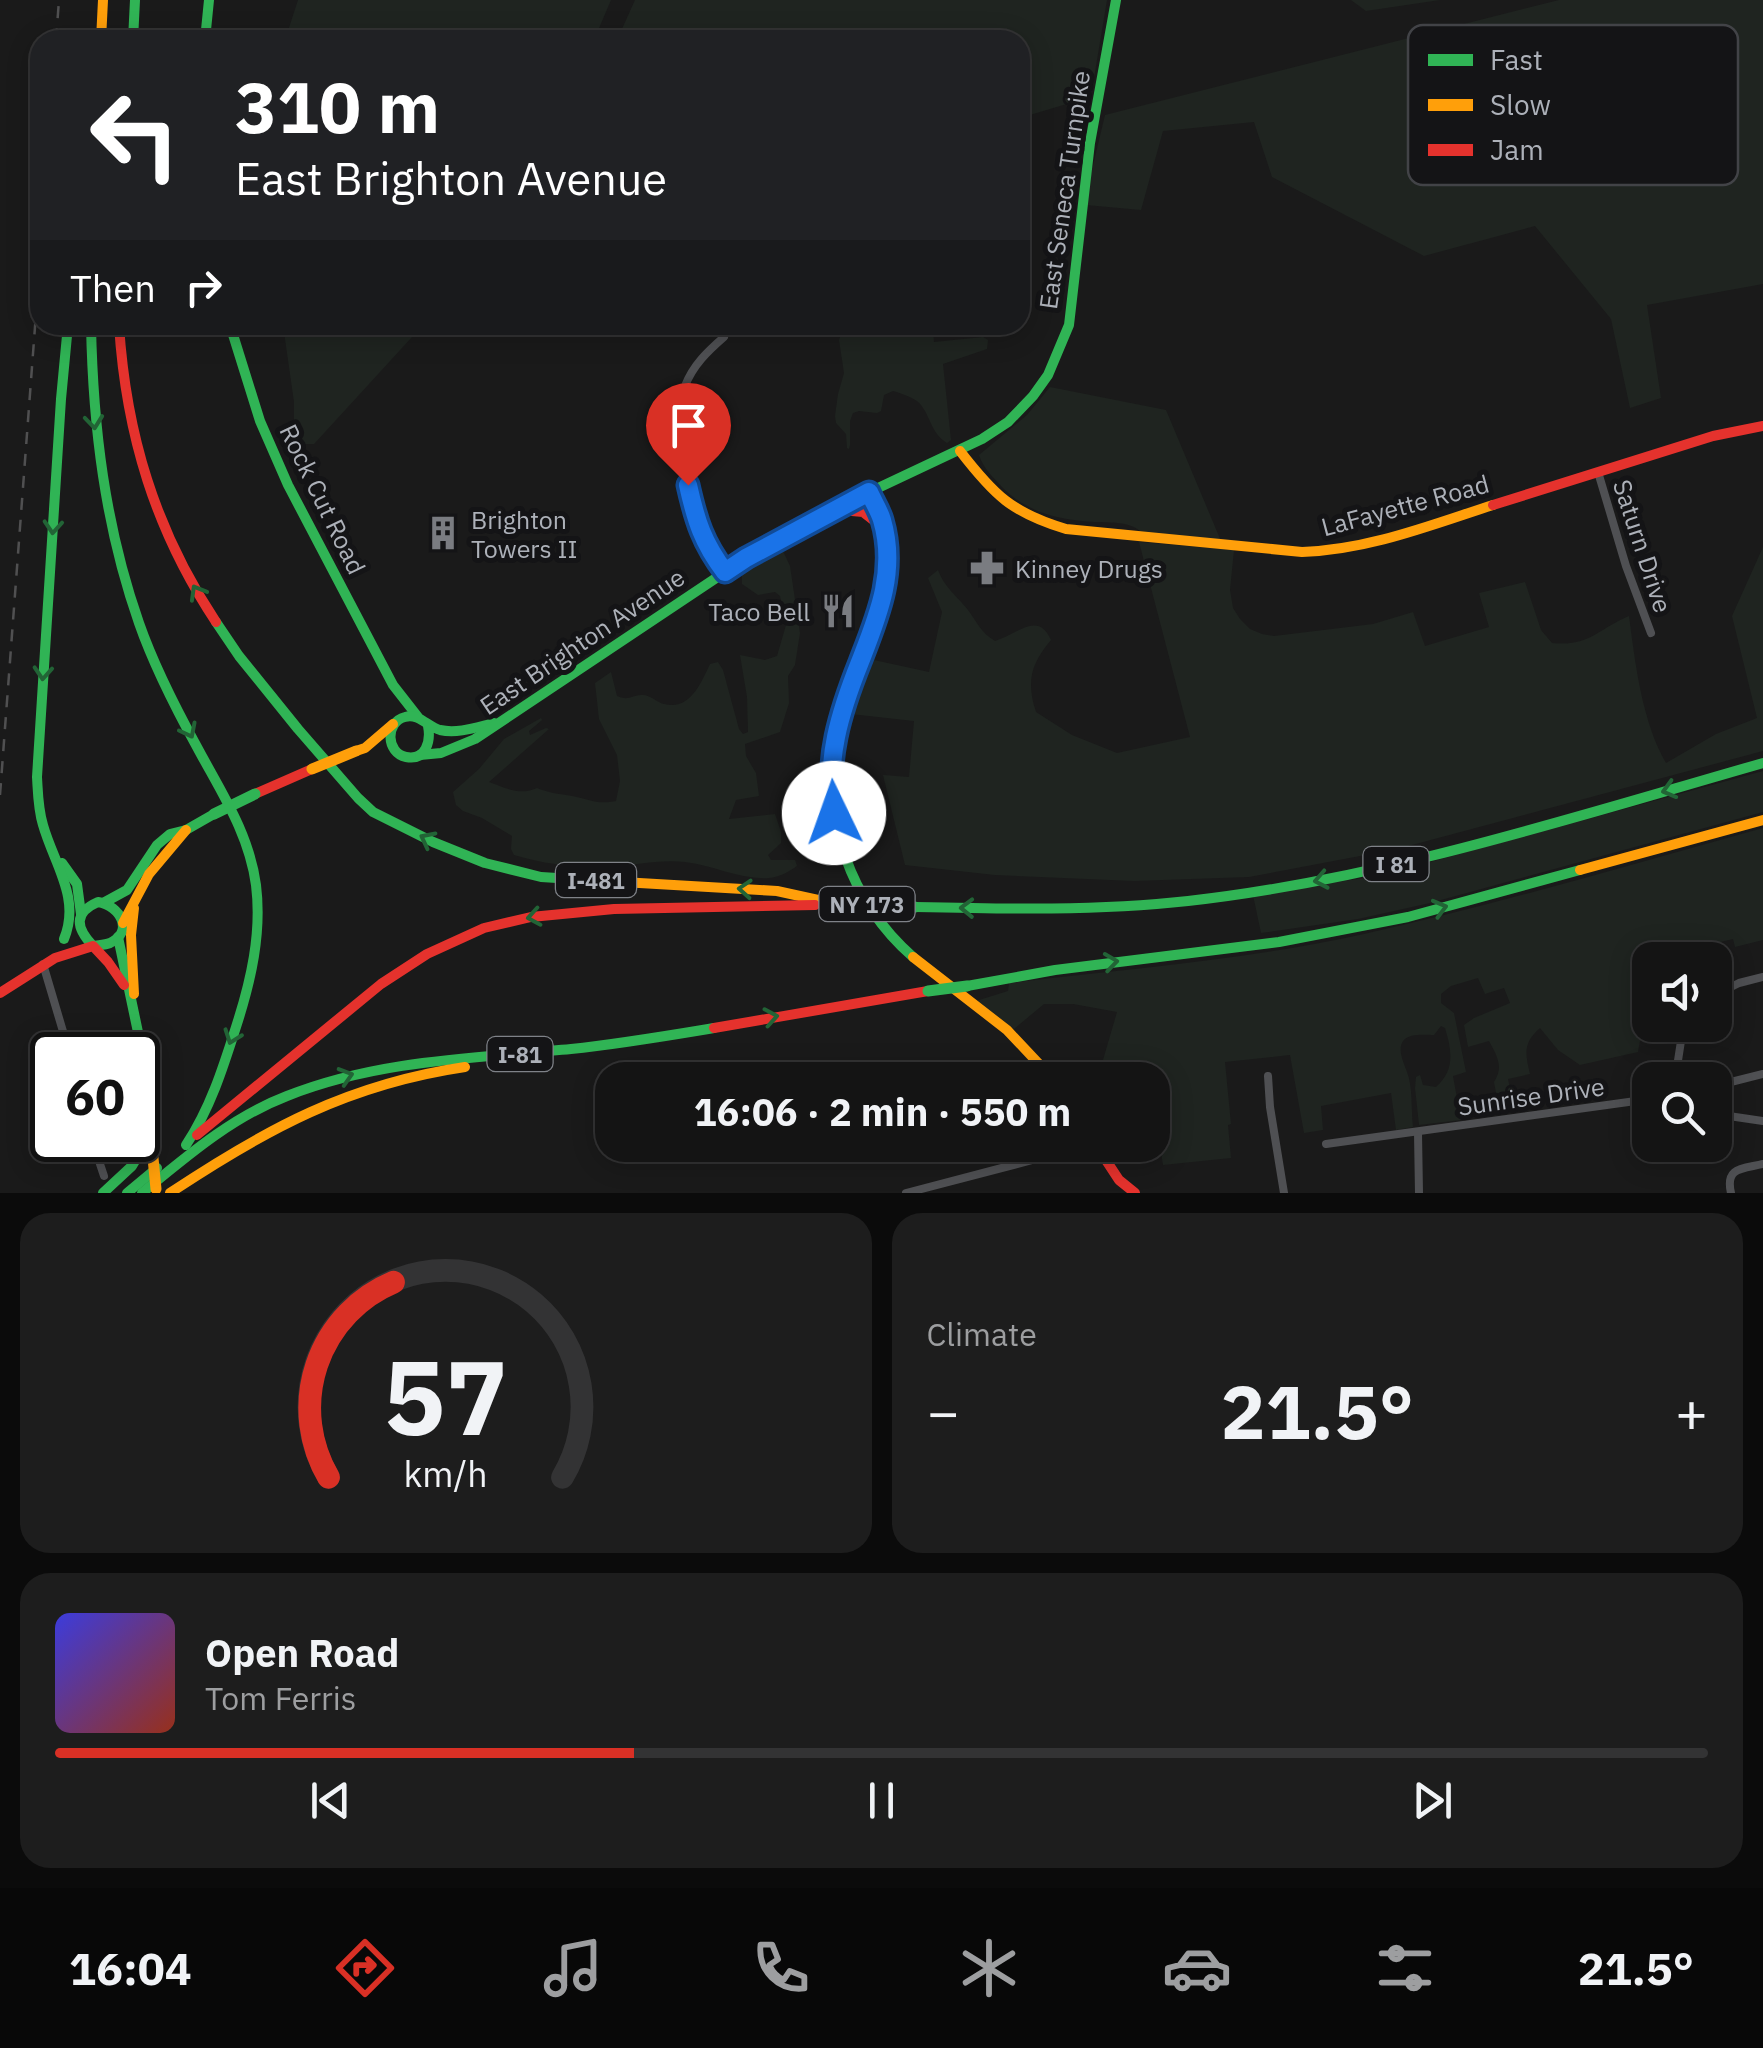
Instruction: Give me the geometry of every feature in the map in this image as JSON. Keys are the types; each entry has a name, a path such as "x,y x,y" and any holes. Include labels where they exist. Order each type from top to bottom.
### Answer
{"main road":[{"path":"101,30 103,0"},
{"path":"134,30 135,0"},
{"path":"205,30 209,0"},
{"name":"East Seneca Turnpike","path":"869,492 960,452 998,429 1020,411 1048,375 1062,348 1069,326 1086,175 1116,0"},
{"path":"64,939 71,928 72,910 42,824 37,777 67,335"},
{"path":"91,335 96,437 116,556 140,627 171,695 240,823 256,881 258,918 248,990 205,1113 186,1144 127,1193"},
{"name":"I-481","path":"121,335 130,430 140,469 188,576 236,652 311,747 365,806 428,841 510,872 777,892 840,905"},
{"name":"Rock Cut Road","path":"233,335 260,421 288,486 393,685 423,722"},
{"name":"LaFayette Road","path":"960,452 999,498 1035,521 1066,529 1325,552 1370,543 1713,436 1763,426"},
{"name":"East Brighton Avenue","path":"420,755 441,753 476,739 746,558 869,492"},
{"name":"NY 173","path":"869,492 884,529 888,576 881,608 833,748 830,776 850,872 866,904 898,943 1014,1037 1037,1062"},
{"path":"832,511 862,510 884,529"},
{"name":"Rock Cut Road","path":"393,685 395,722"},
{"path":"48,961 91,904 105,902 127,890 156,844 170,834 361,750 405,716 453,732 498,722"},
{"path":"394,750 389,737 395,722"},
{"path":"361,750 394,750 406,757 420,755 430,738 423,722"},
{"name":"I 81","path":"186,1144 360,1000 428,954 484,928 558,913 646,906 1090,908 1222,897 1391,865 1763,764"},
{"name":"I 81","path":"1055,970 1279,942 1408,917 1763,820"},
{"path":"137,1032 118,937 136,896 186,830"},
{"path":"54,855 77,884 82,934 129,993"},
{"path":"133,1008 131,935 136,896"},
{"path":"105,902 118,909 123,923"},
{"path":"1,993 70,950 104,946 118,937"},
{"name":"I-81","path":"142,1193 211,1137 256,1110 360,1072 400,1064 564,1050 1055,970"},
{"path":"170,1193 284,1124 362,1090 449,1070 602,1052 712,1028"},
{"path":"103,1193 134,1162"},
{"path":"153,1162 156,1191"},
{"path":"1107,1162 1119,1180 1135,1193"}],"street":[{"path":"724,337 692,370 683,392 680,416 696,522 704,542 725,572"},
{"name":"Saturn Drive","path":"1598,472 1651,634"},
{"path":"48,961 65,1032"},
{"path":"1732,987 1763,977"},
{"path":"1732,1082 1763,1074"},
{"path":"1268,1076 1284,1193"},
{"name":"Sunrise Drive","path":"1326,1144 1632,1101"},
{"path":"1732,1116 1763,1120"},
{"path":"1418,1132 1419,1193"},
{"path":"99,1162 104,1176"},
{"path":"906,1193 1025,1162"},
{"path":"1731,1193 1730,1175 1763,1164"}],"shaded area":[{"path":"298,0 611,0 598,30 288,30"},
{"path":"635,0 1107,0 1090,102 1070,103 1030,115 1030,30 622,30"},
{"path":"1351,0 1440,0 1366,11"},
{"path":"1559,0 1763,0 1763,284 1647,305 1661,398 1630,408 1611,319 1535,226 1424,256 1272,177 1254,122 1163,131 1141,210 1086,205 1105,115 1408,38 1408,185 1738,185 1738,25 1460,25"},
{"path":"284,335 414,335 314,444 304,444 294,425"},
{"path":"841,335 934,335 934,342 983,337 988,340 987,349 943,364 951,440 947,443 937,433 917,401 893,391 884,395 881,411 853,413 847,448 846,434 835,416 844,373"},
{"path":"1050,387 1166,410 1221,541 1140,531 1119,523 1057,517 1022,503 1002,487 979,455 1027,415"},
{"path":"1139,542 1234,550 1230,590 1233,608 1250,629 1274,636 1373,624 1413,612 1425,646 1489,627 1479,593 1525,582 1541,630 1552,643 1584,640 1629,616 1645,711 1666,763 1716,734 1757,718 1732,616 1763,547 1763,751 1397,849 1249,877 1134,881 995,875 905,865 883,775 909,777 914,721 851,714 874,660 929,672 942,612 928,578 938,570 983,631 995,641 1026,627 1046,631 1051,640 1035,665 1031,682 1036,712 1072,735 1117,753 1190,737"},
{"path":"783,551 790,566 800,633 795,665 788,676 789,703 780,732 745,744 746,756 756,773 759,796 736,800 729,819 775,814 781,843 768,855 771,860 795,860 797,866 777,877 758,878 685,862 596,867 548,863 514,855 512,836 456,805 453,792 504,739 541,718 529,731 530,735 549,729 489,782 519,791 537,788 598,802 616,801 620,781 617,755 599,719 595,683 611,672 617,696 644,695 673,705 688,699 710,664 718,662 739,729 743,734 748,732 740,655 765,660 777,656 786,625 780,596 775,592 758,595 742,584 742,572"},
{"path":"1763,771 1763,812 1430,903 1358,919 1261,933 1253,895 1383,875"},
{"path":"1763,828 1763,940 1735,947 1733,939 1632,942 1632,1042 1640,1042 1638,1052 1580,1065 1558,1050 1540,1028 1527,1049 1530,1074 1508,1079 1515,1111 1500,1114 1494,1082 1498,1062 1489,1041 1468,1047 1464,1025 1510,1003 1504,988 1485,994 1478,978 1451,986 1441,994 1441,1003 1454,1013 1466,1072 1453,1076 1461,1120 1419,1125 1416,1077 1420,1075 1423,1085 1436,1087 1449,1067 1449,1045 1441,1026 1434,1035 1409,1037 1401,1045 1410,1085 1413,1127 1396,1130 1391,1093 1321,1106 1323,1130 1304,1133 1290,1055 1225,1062 1231,1158 1163,1165 1170,1162 1170,1062 1101,1062 1117,1012 1073,1004 1044,1004 1014,1029 976,1001 1008,991 1009,983 1320,943 1514,897"}],"railway":[{"path":"57,30 59,0"},
{"path":"0,795 34,335"}],"traffic: fast":[{"path":"134,30 135,0"},
{"path":"206,30 209,0"},
{"path":"420,755 441,753 475,739 746,558 842,505 982,439 1008,422 1033,396 1048,375 1069,325 1090,143 1116,0"},
{"path":"64,939 68,895 41,819 37,777 67,335"},
{"path":"92,335 103,476 127,587 158,671 241,830 256,885 256,939 246,992 215,1088 186,1145"},
{"path":"233,335 260,421 288,485 393,685 418,717"},
{"path":"869,492 882,520 886,580 871,637 840,721 831,763 832,803 837,830 857,885 881,923 913,957"},
{"path":"216,622 298,729 373,812 485,863 541,877 605,881"},
{"path":"428,726 429,738 423,753 406,757 395,750 391,731 405,717 415,717 447,731 494,723"},
{"path":"915,907 1120,906 1261,891 1478,844 1763,763"},
{"path":"214,814 255,794"},
{"path":"105,902 127,890 157,845 170,834 214,814"},
{"path":"62,863 77,884 81,914"},
{"path":"967,986 1055,970 1279,942 1408,917 1580,870"},
{"path":"98,902 113,909 123,926 117,938 93,946 80,921 84,911 98,902"},
{"path":"841,905 915,907"},
{"path":"118,937 138,1032"},
{"path":"928,991 967,986"},
{"path":"142,1193 211,1138 247,1115 321,1084 427,1062 589,1047 714,1028"},
{"path":"103,1193 134,1162"},
{"path":"127,1193 157,1168"}],"traffic: slow":[{"path":"102,30 103,0"},
{"path":"960,451 983,479 1018,509 1066,529 1302,552 1375,542 1493,505"},
{"path":"356,751 393,724"},
{"path":"312,769 356,751"},
{"path":"1580,870 1763,820"},
{"path":"123,923 149,874 186,830"},
{"path":"605,881 777,891 841,905"},
{"path":"134,908 134,994"},
{"path":"913,957 1007,1030 1037,1062"},
{"path":"170,1193 240,1149 310,1112 383,1085 465,1067"},
{"path":"153,1162 156,1189"}],"traffic: jam":[{"path":"120,335 129,404 147,480 176,552 216,622"},
{"path":"1493,505 1713,436 1763,426"},
{"path":"841,510 863,512 881,526"},
{"path":"255,794 312,769"},
{"path":"197,1135 381,984 427,954 484,928 531,917 614,909 815,905"},
{"path":"0,993 55,958 93,946 124,985"},
{"path":"714,1028 928,991"},
{"path":"1107,1162 1119,1180 1135,1193"}],"place":[{"name":"Brighton Towers II","path":"443,533"},
{"name":"Kinney Drugs","path":"987,568"},
{"name":"Taco Bell","path":"838,611"}],"route":[{"path":"688,485 704,542 725,572 869,492 879,512 888,576 877,621 833,748 830,776 834,813"}]}
